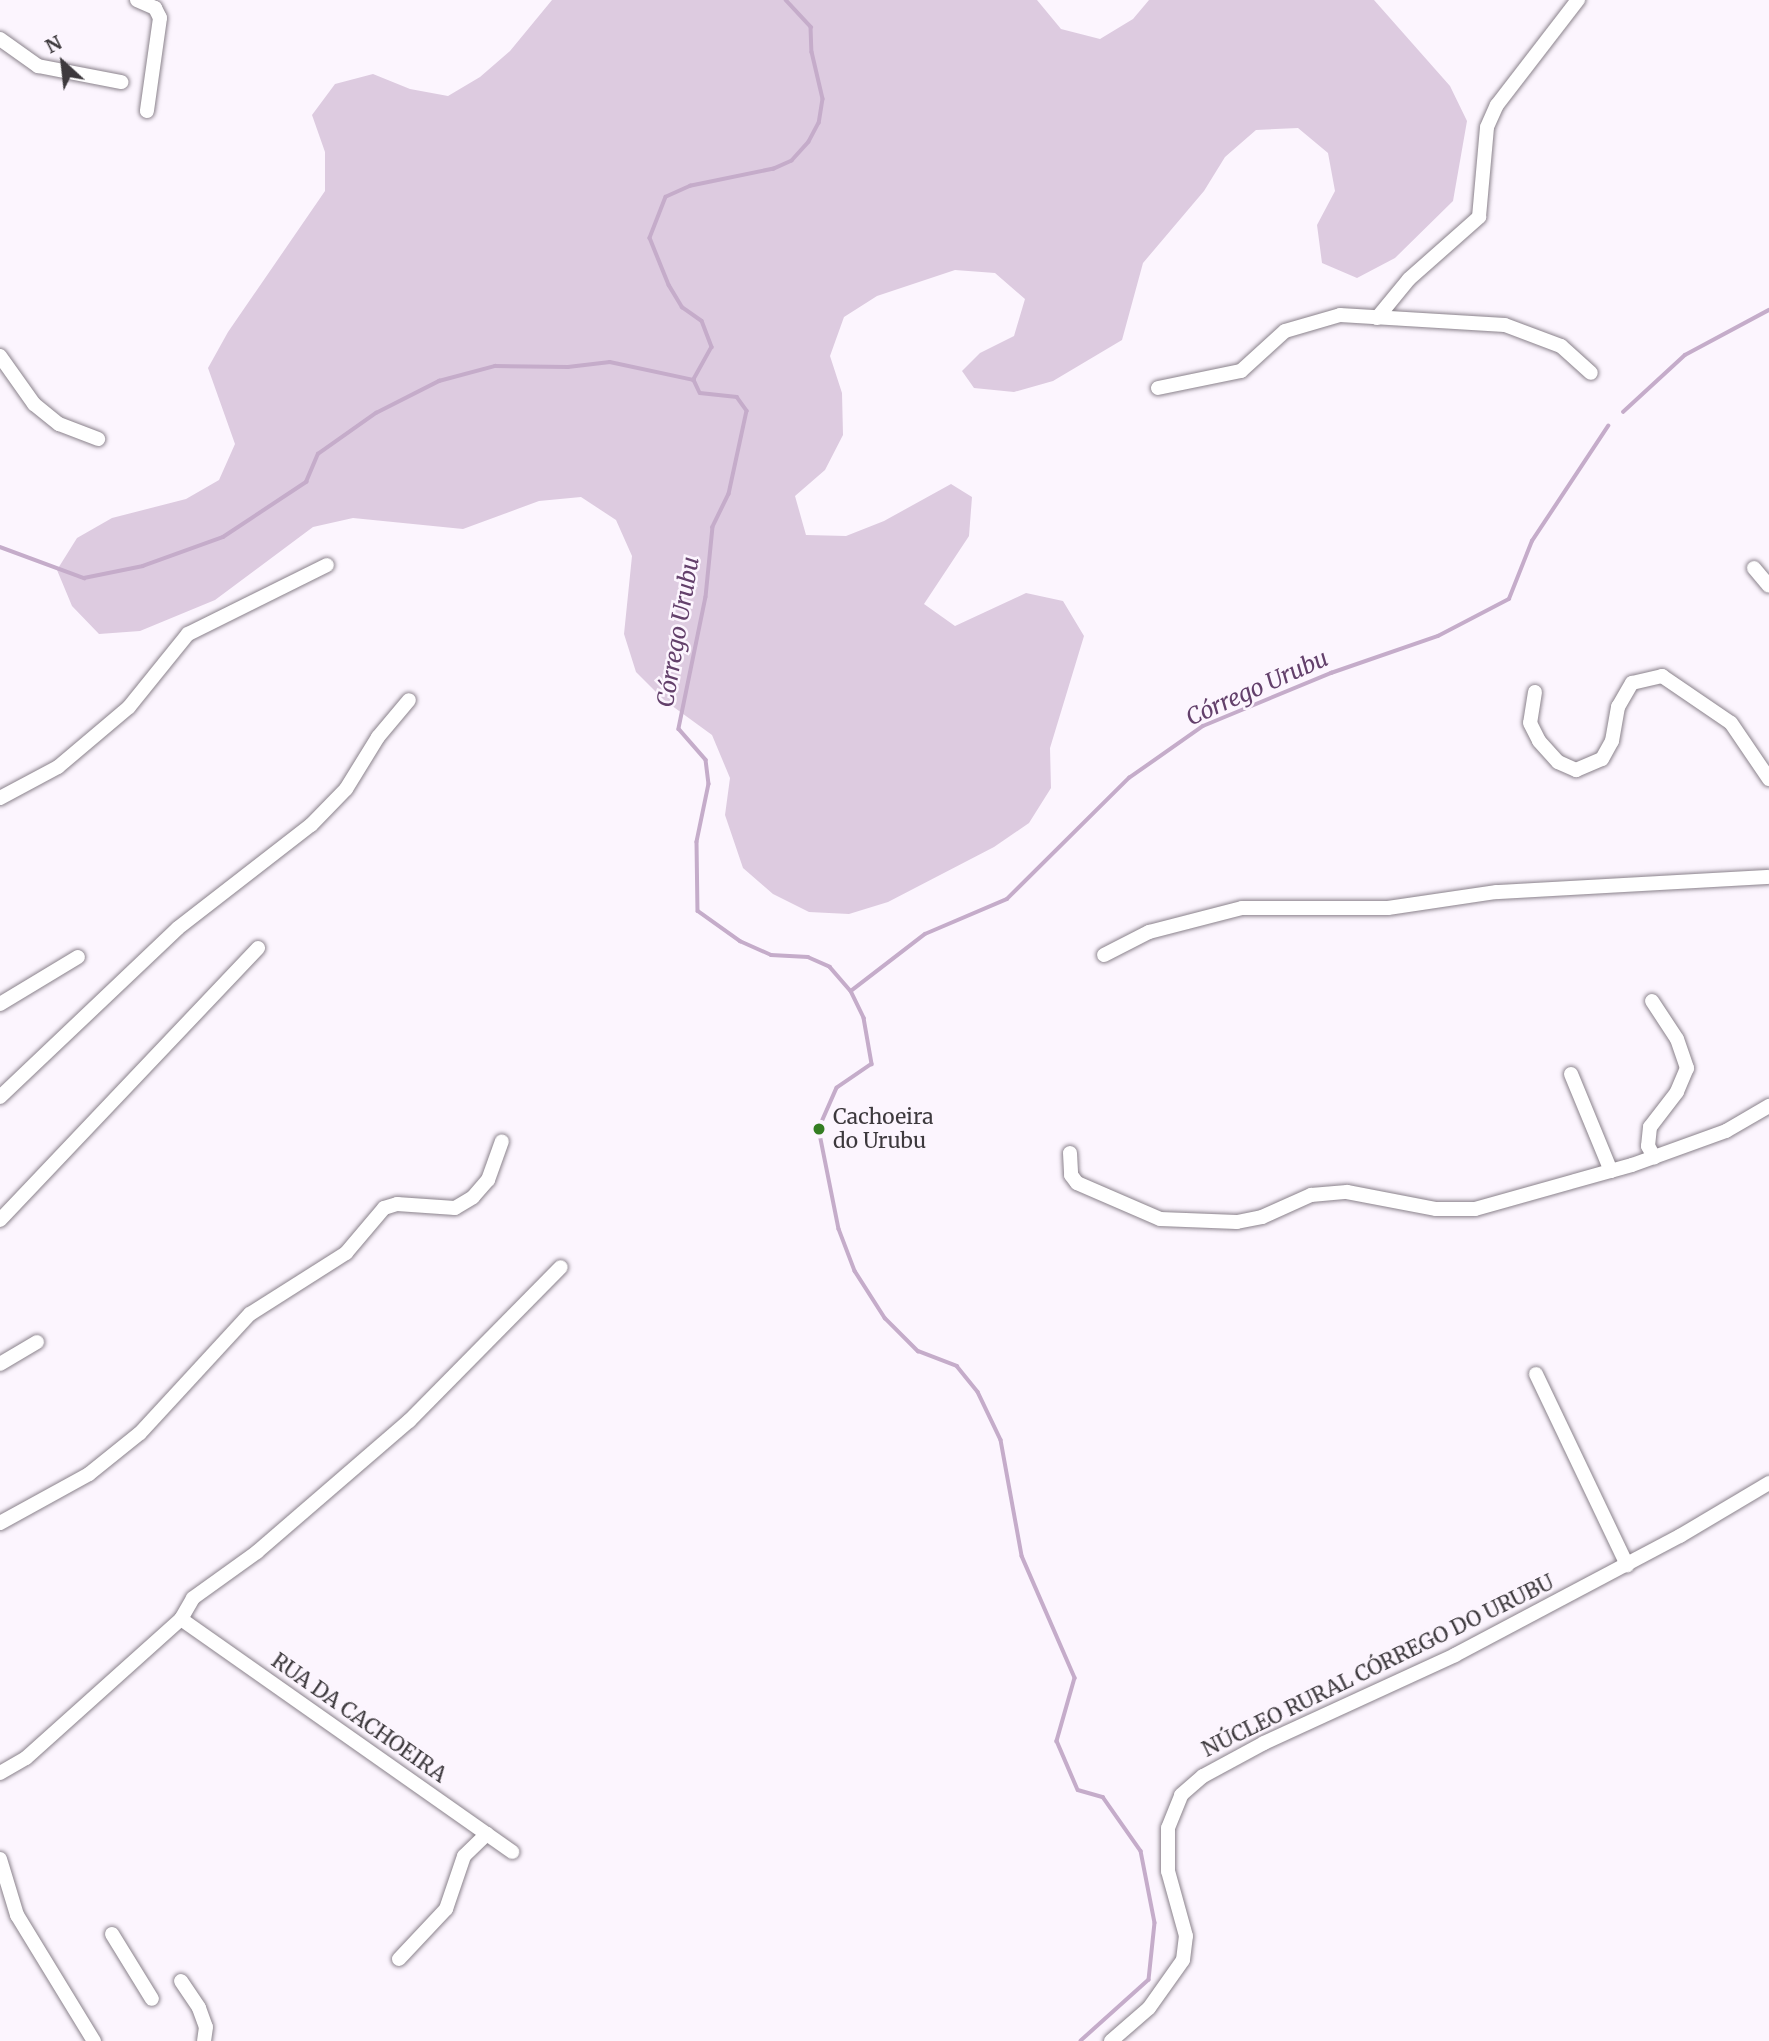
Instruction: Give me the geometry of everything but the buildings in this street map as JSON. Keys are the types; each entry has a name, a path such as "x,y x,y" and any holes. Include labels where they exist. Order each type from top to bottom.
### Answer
{"street":[{"path":"137,0 155,8 160,18 146,111"},
{"path":"1377,318 1409,279 1479,217 1487,127 1497,105 1578,0"},
{"path":"0,39 38,66 121,82"},
{"path":"1158,388 1241,371 1297,326 1340,315 1505,325 1561,346 1591,373"},
{"path":"0,356 34,404 59,424 98,439"},
{"path":"0,798 58,767 129,707 188,634 327,565"},
{"path":"1754,568 1769,586"},
{"path":"1535,692 1530,723 1539,741 1558,762 1576,770 1602,759 1612,741 1618,707 1632,683 1662,676 1731,723 1769,779"},
{"path":"0,1097 178,928 311,825 346,789 379,737 409,700"},
{"path":"1104,955 1149,932 1242,908 1388,908 1497,892 1769,877"},
{"path":"0,1220 258,948"},
{"path":"0,1004 78,957"},
{"path":"1651,1001 1677,1039 1687,1068 1677,1092 1650,1127 1648,1146 1654,1157"},
{"path":"1571,1074 1611,1171"},
{"path":"1070,1153 1070,1175 1077,1183 1160,1219 1207,1224 1262,1217 1325,1193 1347,1192 1436,1209 1475,1209 1654,1157 1726,1131 1769,1106"},
{"path":"0,1523 89,1474 140,1433 250,1314 346,1253 384,1208 397,1204 454,1208 473,1197 488,1181 502,1141"},
{"path":"0,1773 26,1758 181,1619 194,1598 257,1552 409,1421 561,1267"},
{"path":"0,1364 37,1342"},
{"path":"1536,1374 1627,1565"},
{"name":"NÚCLEO RURAL CÓRREGO DO URUBU","path":"1111,2041 1149,2008 1172,1980 1186,1949 1166,1847 1172,1809 1181,1795 1203,1776 1264,1743 1421,1672 1627,1565 1769,1483"},
{"name":"RUA DA CACHOEIRA","path":"181,1619 512,1852"},
{"path":"399,1959 446,1909 464,1856 487,1835"},
{"path":"0,1858 17,1915 94,2041"},
{"path":"112,1934 152,1999"},
{"path":"181,1981 199,2008 206,2027 204,2041"}],"shaded area":[{"path":"552,0 1037,0 1061,29 1100,39 1133,19 1149,0 1374,0 1450,86 1467,121 1453,201 1395,258 1357,278 1322,263 1317,225 1335,191 1328,153 1298,128 1256,130 1225,157 1204,191 1143,263 1122,340 1053,381 1014,392 974,388 962,371 980,353 1014,336 1025,299 995,273 955,270 877,296 844,317 830,356 842,393 843,435 825,470 795,496 806,535 846,536 884,521 951,484 972,497 969,536 924,604 955,626 1026,593 1063,601 1084,636 1050,748 1051,788 1029,823 994,847 888,902 849,914 809,912 773,894 743,868 725,815 730,778 712,735 664,700 636,672 624,634 632,556 616,520 581,497 539,501 463,529 353,518 313,527 215,600 140,631 99,634 72,606 57,570 77,538 112,518 186,499 219,480 235,444 208,368 228,332 325,191 325,152 312,115 335,84 373,74 410,89 448,96 480,77 510,51"}],"waterway":[{"name":"Córrego Urubu","path":"786,0 811,27 812,52 823,99 819,123 809,142 792,161 774,169 691,186 666,197 650,238 669,285 682,307 702,321 712,347 694,380 700,393 737,397 747,411 729,494 713,527 706,597 679,729 706,760 709,784 697,842 698,911 740,941 771,955 808,957 830,967 851,991 864,1018 872,1064 837,1088 819,1129 839,1229 855,1271 885,1318 918,1351 957,1366 978,1392 1001,1440 1022,1556 1075,1678 1057,1741 1078,1790 1103,1797 1141,1851 1155,1923 1149,1980 1081,2041"},
{"name":"Córrego Urubu","path":"1623,412 1685,355 1769,310"},
{"name":"Córrego Urubu","path":"0,547 84,578 143,566 223,537 306,482 318,454 376,413 439,381 495,366 568,367 610,362 694,380"},
{"name":"Córrego Urubu","path":"851,991 925,934 1007,899 1129,778 1203,726 1331,673 1438,636 1509,599 1532,541 1608,426"}],"place":[{"name":"Cachoeira do Urubu","path":"819,1129"}]}
